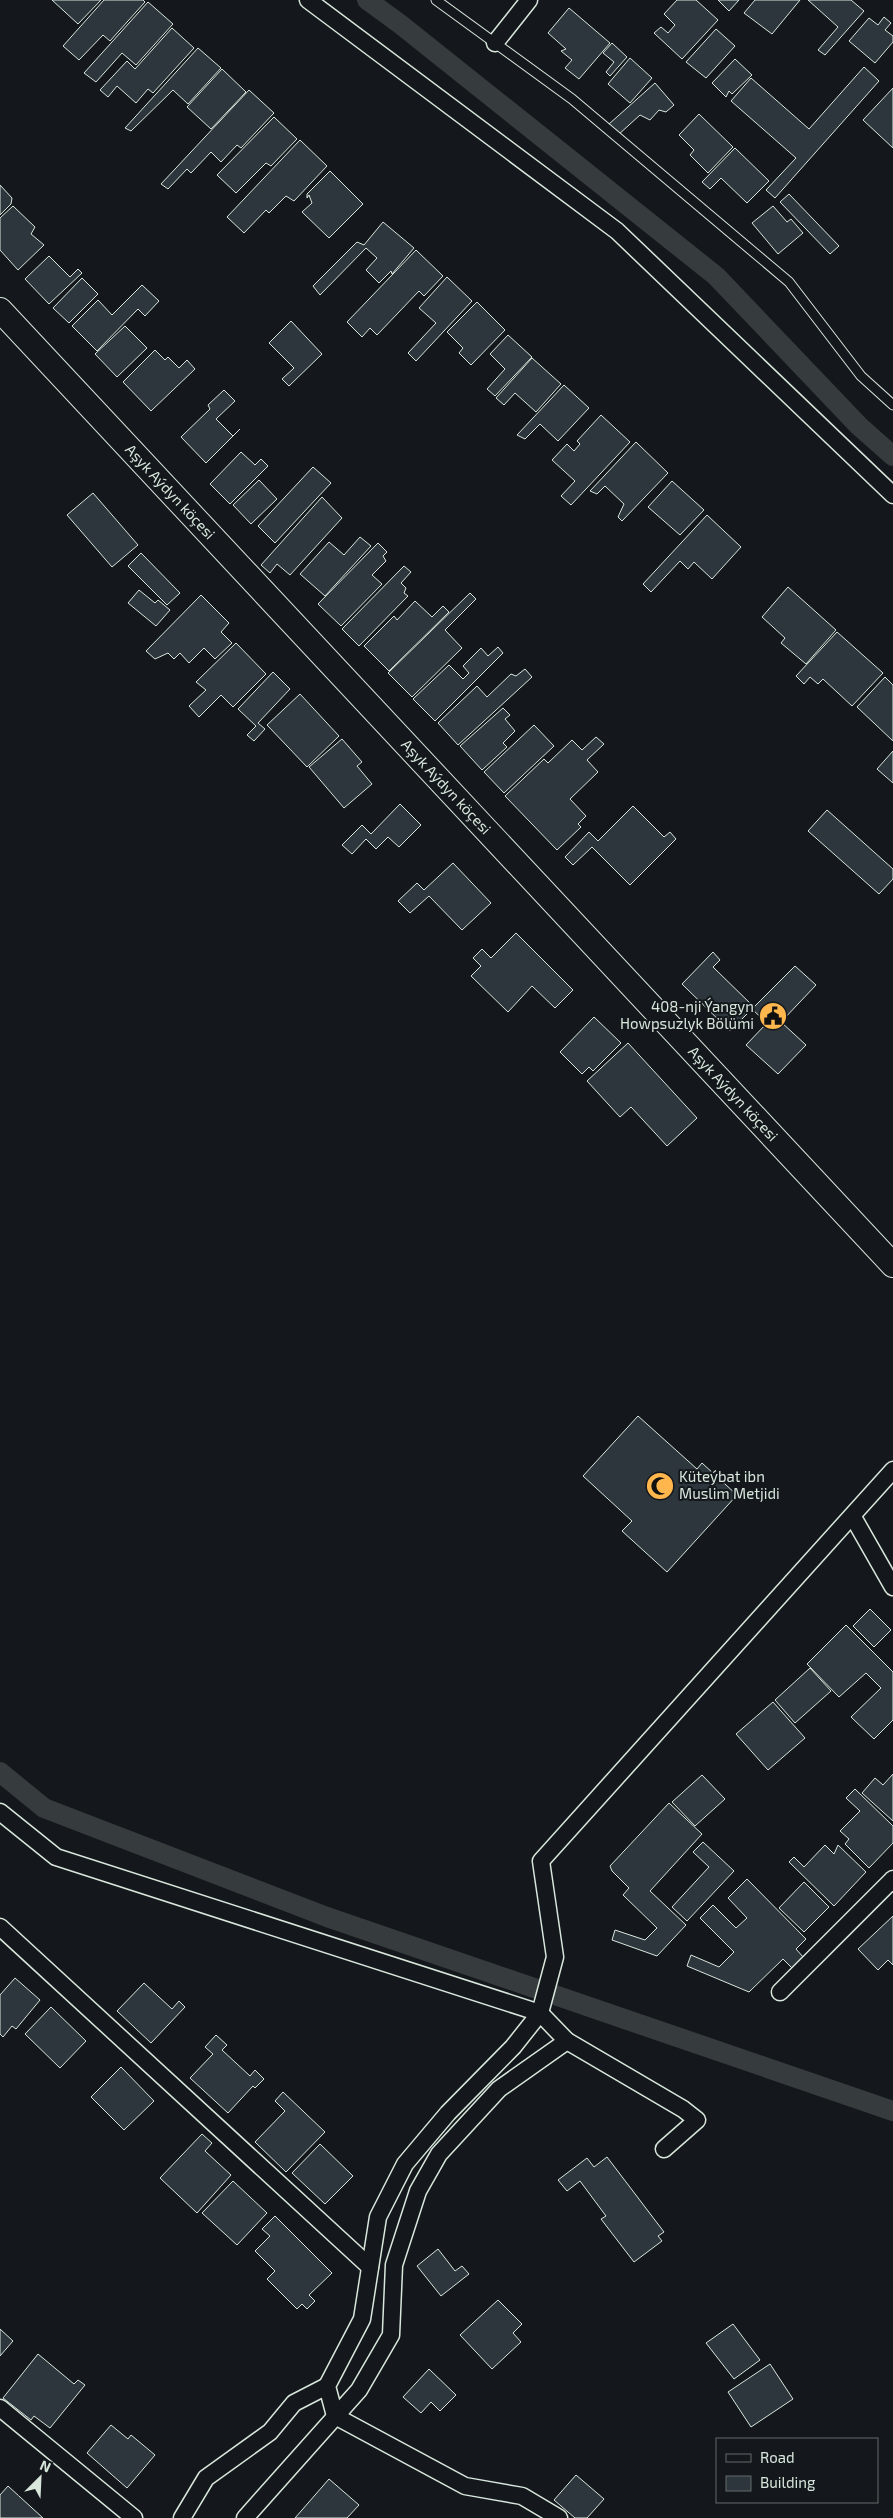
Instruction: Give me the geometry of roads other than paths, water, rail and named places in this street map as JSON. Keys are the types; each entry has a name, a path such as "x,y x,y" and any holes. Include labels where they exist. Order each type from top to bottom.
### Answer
{"main road":[{"name":"Aşyk Aýdyn köçesi","path":"0,310 893,1265"}],"street":[{"path":"308,0 617,231 893,495"},
{"path":"494,43 529,0"},
{"path":"182,2518 206,2478 270,2432 294,2403 327,2386 362,2319 378,2218 405,2164 448,2113 513,2047 540,2013 555,1958 541,1861 853,1517 893,1470"},
{"path":"853,1517 893,1586"},
{"path":"0,1812 56,1857 540,2013 567,2041 697,2120 664,2149"},
{"path":"780,1992 893,1879"},
{"path":"0,1927 370,2267"},
{"path":"245,2518 359,2390 391,2335 394,2265 418,2192 439,2154 499,2089 567,2041"},
{"path":"327,2386 335,2416 465,2486 522,2496 559,2518"},
{"path":"0,2408 134,2518"}],"lane":[{"path":"436,0 572,99 789,282 861,376 893,405"}],"waterway":[{"path":"367,0 400,24 716,276 859,426 893,456"},
{"path":"0,1772 44,1808 327,1917 893,2111"}],"place":[{"name":"408-nji Ýangyn Howpsuzlyk Bölümi","path":"773,1016"},
{"name":"Küteýbat ibn Muslim Metjidi","path":"660,1486"}]}
